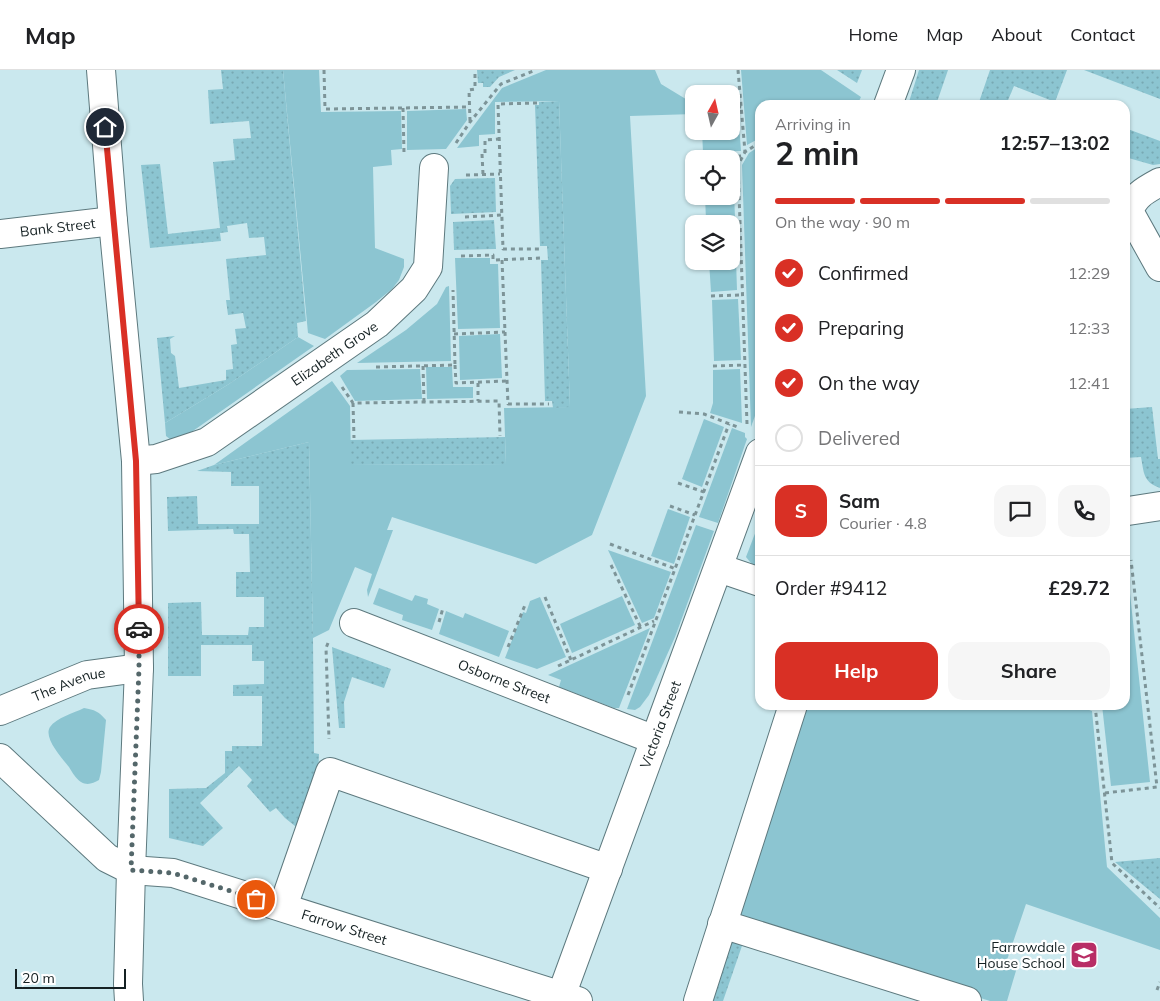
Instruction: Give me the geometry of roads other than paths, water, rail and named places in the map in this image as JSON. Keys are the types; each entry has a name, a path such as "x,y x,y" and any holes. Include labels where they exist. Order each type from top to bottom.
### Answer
{"street":[{"path":"101,70 113,221 136,461 139,668 131,870 129,1001"},
{"path":"890,100 901,70"},
{"name":"Elizabeth Grove","path":"136,461 156,459 207,442 377,324 414,289 428,267 434,168"},
{"path":"1142,186 1130,207 1130,213 1160,267"},
{"name":"Bank Street","path":"0,234 113,221"},
{"name":"Victoria Street","path":"570,998 608,869 755,467"},
{"path":"1130,511 1160,506"},
{"path":"719,568 755,580"},
{"name":"Osborne Street","path":"354,623 655,740"},
{"name":"The Avenue","path":"0,711 87,675 139,668"},
{"path":"698,1001 791,710"},
{"name":"Farrow Street","path":"0,758 107,858 131,870 173,873 283,907 507,990 570,998"},
{"path":"283,907 330,772 608,869"},
{"path":"722,924 967,1001"}],"place":[{"name":"Farrowdale House School","path":"1084,955"}]}
